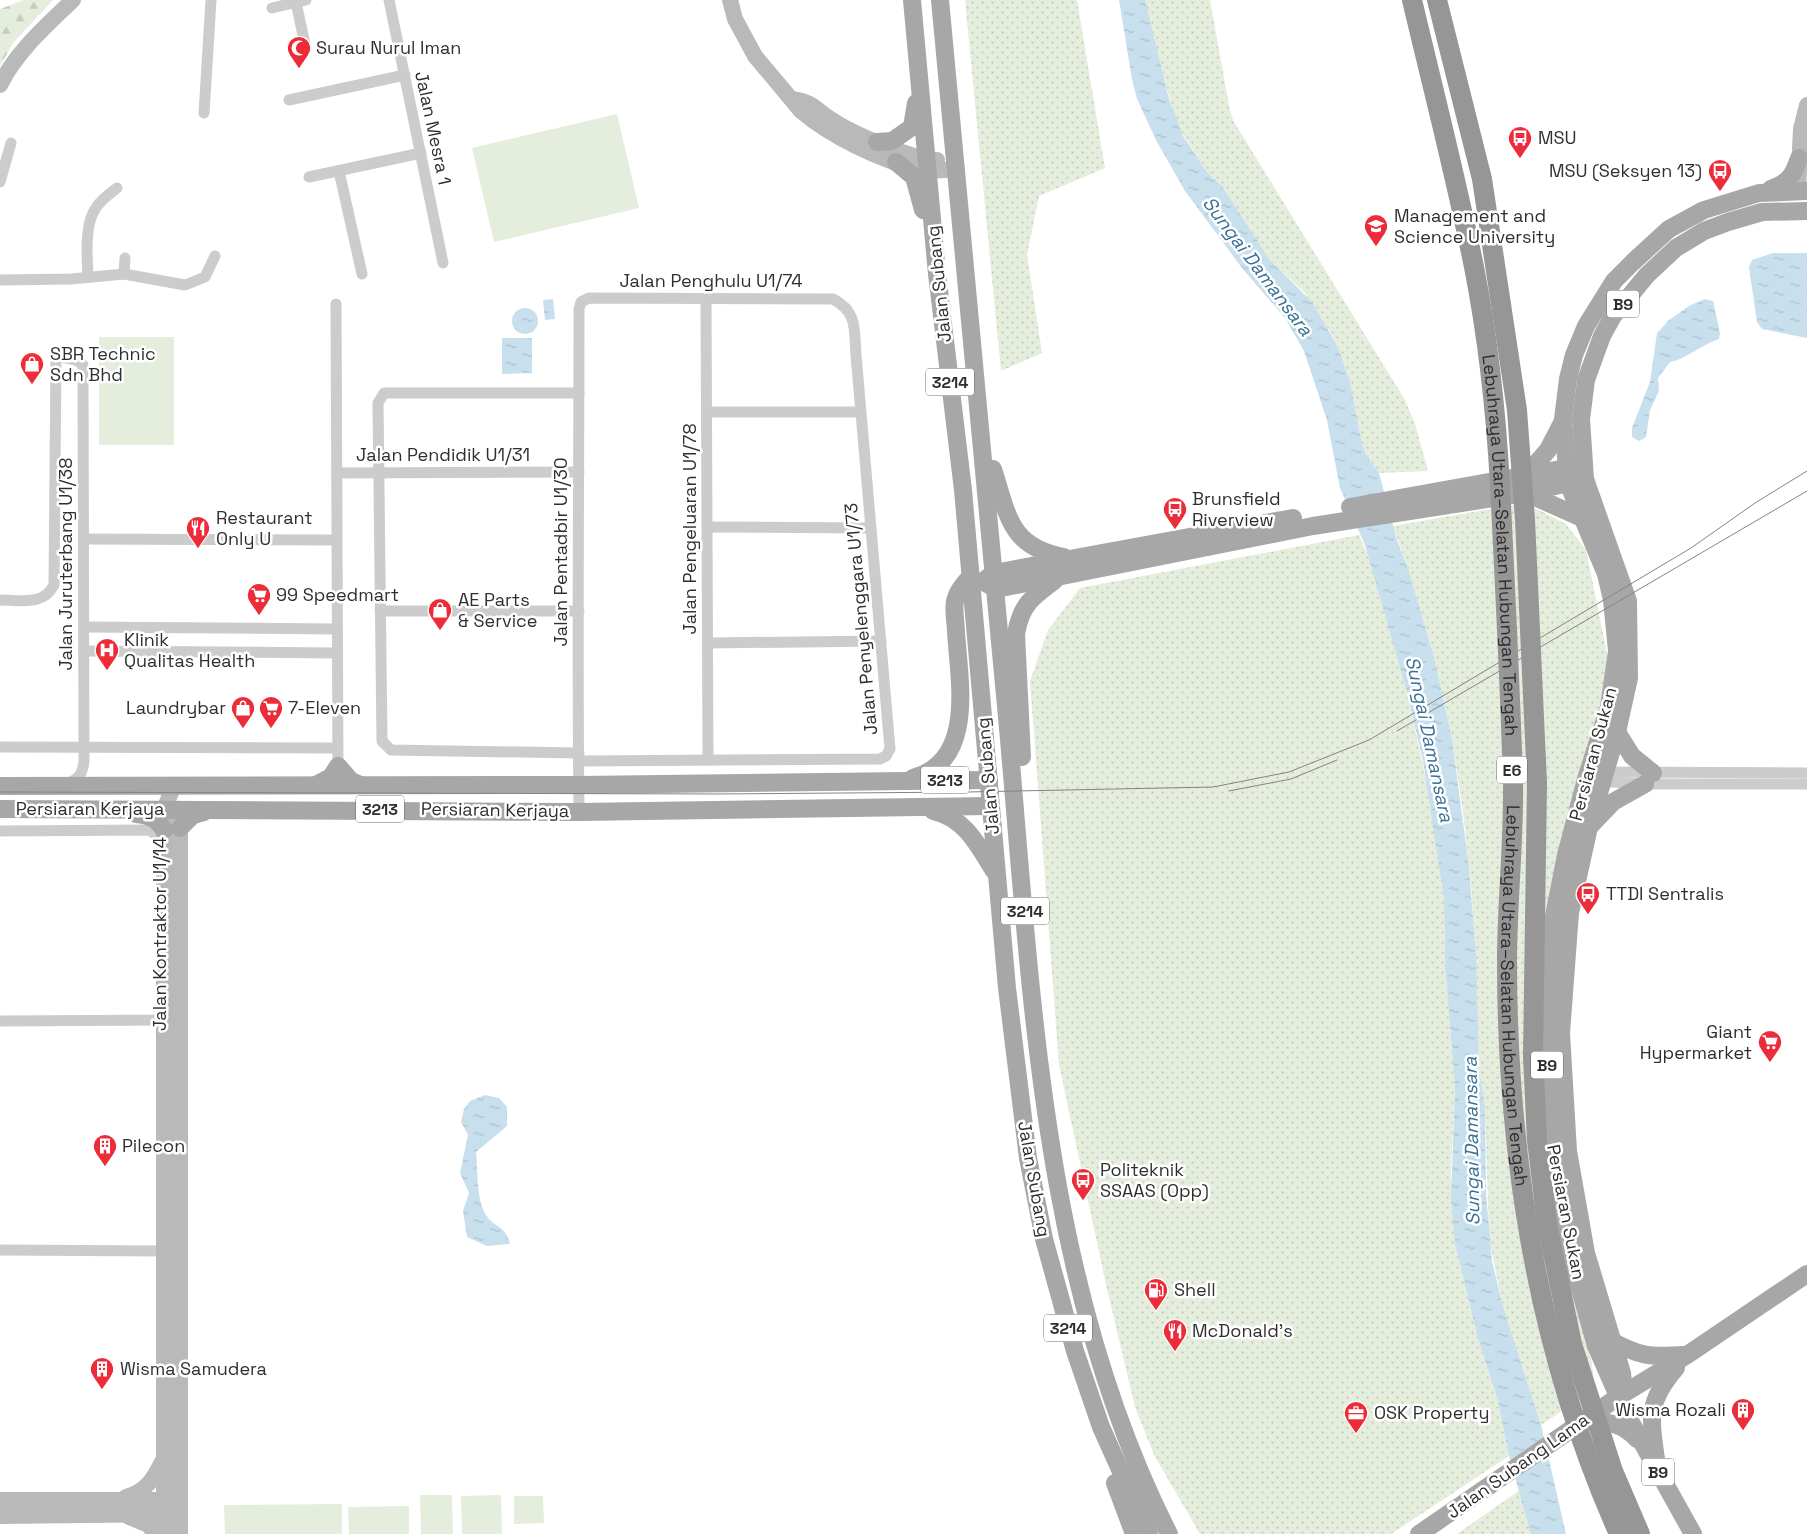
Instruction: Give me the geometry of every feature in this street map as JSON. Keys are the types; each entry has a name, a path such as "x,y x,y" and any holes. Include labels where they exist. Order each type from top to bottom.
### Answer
{"highway":[{"name":"Lebuhraya Utara–Selatan Hubungan Tengah","path":"1412,0 1474,269 1483,325 1494,426 1499,480 1513,786 1507,960 1510,1059 1528,1227 1554,1354 1598,1486 1619,1534"},
{"name":"Lebuhraya Utara–Selatan Hubungan Tengah","path":"1437,0 1482,179 1517,410 1525,520 1537,783 1533,1056 1537,1140 1547,1224 1572,1344 1613,1471 1640,1534"}],"main road":[{"name":"Jalan Subang","path":"912,0 928,165 936,274 969,557 986,580"},
{"name":"Jalan Subang","path":"940,0 983,440 986,580 1011,754 1041,1076 1051,1150 1069,1244 1094,1338 1124,1429 1143,1478 1169,1533"},
{"path":"876,142 892,141 912,127 915,117 918,60"},
{"path":"1759,193 1786,183 1792,177 1799,158"},
{"path":"896,162 914,177 936,274"},
{"name":"Persiaran Sukan","path":"1618,1397 1623,1382 1586,1253 1568,1151 1561,1033 1570,913 1588,827 1594,776 1609,707 1617,651 1612,600 1606,574 1582,518 1576,474 1563,419 1568,379 1574,355 1586,326 1614,281 1669,229 1704,210 1759,193 1805,198"},
{"name":"Persiaran Sukan","path":"1693,1534 1645,1449 1618,1397 1601,1358 1571,1257 1553,1164 1545,1043 1553,921 1566,855 1594,776 1617,732 1629,678 1628,601 1576,474 1586,380 1602,336 1613,316 1647,275 1676,248 1704,230 1805,198"},
{"path":"1526,484 1559,432 1563,419"},
{"path":"983,440 1016,534 1034,549 1071,559"},
{"path":"902,781 924,775 944,758 958,733 961,711 954,602 963,584 1071,559 1526,484 1576,474"},
{"path":"1526,484 1582,518"},
{"path":"986,580 1061,577 1312,520"},
{"path":"1020,851 1025,829 1026,813 1016,634 1018,619 1027,602 1061,577"},
{"name":"Jalan Subang","path":"986,580 973,603 996,874 1014,1056 1028,1158 1057,1291 1101,1426 1149,1534"},
{"path":"1588,827 1613,802 1649,779 1617,732"},
{"path":"990,806 1006,786 1011,754"},
{"path":"316,785 331,777 338,766 351,781 361,785"},
{"path":"989,780 1002,793 1017,822"},
{"name":"Persiaran Kerjaya","path":"0,786 579,785 989,780"},
{"name":"Persiaran Kerjaya","path":"0,810 579,812 990,806"},
{"path":"916,807 945,814 957,820 978,845 996,874"},
{"path":"75,809 144,815 158,821 169,833 193,814 252,810"},
{"path":"1658,1472 1651,1428 1653,1405 1660,1386 1687,1355 1807,1274"},
{"path":"1610,1340 1633,1353 1646,1356 1687,1355"},
{"name":"Jalan Subang Lama","path":"1419,1534 1586,1418 1687,1355"},
{"path":"1601,1358 1602,1382 1599,1398 1586,1418 1622,1426 1645,1449"},
{"path":"1101,1426 1116,1488 1134,1534"}],"street":[{"path":"0,85 7,72 46,26 74,0"},
{"path":"204,113 210,0"},
{"name":"Jalan Mesra 1","path":"389,0 443,263"},
{"path":"730,0 735,19 754,56 801,112 838,138 896,162 928,165 956,164"},
{"path":"272,8 301,1 306,45"},
{"path":"289,100 405,75"},
{"path":"792,99 808,101 832,120 928,165"},
{"path":"1805,198 1799,158 1801,129 1807,112"},
{"path":"0,182 11,144"},
{"path":"309,177 421,153"},
{"path":"339,171 362,274"},
{"path":"88,276 89,231 92,215 100,201 117,188"},
{"path":"0,280 71,279 124,274 185,285 205,277 215,256"},
{"path":"124,274 125,258"},
{"name":"Jalan Penghulu U1/74","path":"589,298 833,299"},
{"name":"Jalan Pentadbir U1/30","path":"579,812 579,309 581,302 589,298"},
{"name":"Jalan Pengeluaran U1/78","path":"706,298 708,760"},
{"name":"Jalan Penyelenggara U1/73","path":"579,757 708,760 880,759 886,756 890,749 852,314 845,305 833,299"},
{"path":"336,304 338,766"},
{"name":"Jalan Juruterbang U1/38","path":"0,600 43,599 49,594 54,585 56,356 76,360 83,365 84,762"},
{"path":"579,393 384,392 378,402 382,741 391,750 579,757"},
{"path":"707,412 860,412"},
{"name":"Jalan Pendidik U1/31","path":"337,472 579,472"},
{"path":"707,527 871,528"},
{"path":"84,539 337,540"},
{"path":"380,611 579,611"},
{"path":"84,627 337,629"},
{"path":"708,644 881,641"},
{"path":"84,651 337,653"},
{"path":"0,747 337,748"},
{"path":"84,762 88,776 97,782 123,786"},
{"path":"32,786 64,784 76,780 82,774 84,762"},
{"path":"1649,779 1807,774"},
{"path":"1594,776 1807,784"},
{"name":"Jalan Kontraktor U1/14","path":"164,1534 172,1507 172,1020 169,833 174,786"},
{"path":"0,830 150,830 158,834 169,833"},
{"path":"0,1021 172,1020"},
{"name":"Jalan Kontraktor U1/14","path":"172,1020 164,1251 165,1458 172,1507 180,1534"},
{"path":"0,1250 164,1251"},
{"path":"0,1516 114,1507 149,1485 165,1458"},
{"path":"0,1500 114,1507 172,1507"},
{"path":"114,1507 148,1525 156,1534"}],"green space":[{"path":"24,0 53,0 13,43 0,66 0,9"},
{"path":"965,0 1077,0 1105,168 1039,196 1027,255 1042,353 1001,371"},
{"path":"1145,0 1210,0 1230,111 1234,122 1405,400 1415,424 1428,471 1379,473 1366,455 1350,382 1338,347 1330,332 1305,293 1270,260 1222,186 1207,172 1177,125 1148,21"},
{"path":"617,114 639,208 494,242 472,148"},
{"path":"99,337 174,337 174,445 99,445"},
{"path":"1525,503 1566,524 1586,550 1611,673 1564,830 1567,1256 1592,1364 1594,1389 1541,1425 1502,1303 1489,1238 1485,1106 1479,1069 1472,895 1463,812 1452,739 1434,657 1408,568 1393,526"},
{"path":"1359,535 1372,565 1408,696 1427,784 1444,900 1445,967 1455,1087 1451,1172 1455,1244 1477,1335 1498,1401 1509,1456 1391,1534 1200,1534 1154,1455 1135,1407 1107,1289 1059,1065 1030,681 1048,630 1080,588"},
{"path":"1520,1490 1531,1534 1457,1534"},
{"path":"420,1495 452,1495 453,1534 421,1534"},
{"path":"501,1495 502,1534 462,1534 461,1496"},
{"path":"514,1496 543,1496 544,1523 514,1524"},
{"path":"342,1504 342,1534 225,1534 224,1505"},
{"path":"409,1506 409,1534 349,1534 348,1507"}],"water":[{"name":"Sungai Damansara","path":"1119,0 1145,0 1169,99 1183,136 1207,172 1222,186 1270,260 1312,302 1338,347 1350,382 1362,443 1366,455 1379,473 1397,540 1408,568 1434,657 1452,739 1469,867 1476,956 1479,1069 1485,1106 1486,1194 1492,1261 1502,1303 1541,1425 1566,1534 1531,1534 1509,1456 1498,1401 1477,1335 1455,1244 1451,1198 1455,1087 1445,967 1444,900 1423,761 1408,696 1365,545 1340,488 1327,420 1304,351 1285,318 1242,268 1185,191 1157,142 1137,99"},
{"path":"1773,253 1807,253 1807,338 1762,329 1757,322 1749,267 1752,260"},
{"path":"553,299 555,319 545,320 543,300"},
{"path":"1705,299 1713,301 1720,333 1719,339 1670,362 1658,378 1659,391 1650,410 1646,437 1639,441 1632,437 1632,428 1650,382 1657,333 1669,320 1689,306"},
{"path":"525,308 534,312 538,321 534,330 525,334 516,330 512,321 516,312"},
{"path":"502,338 532,338 532,373 502,374"},
{"path":"485,1095 499,1098 507,1107 507,1126 476,1152 480,1201 486,1215 503,1230 510,1244 487,1246 467,1237 463,1211 469,1193 460,1173 468,1135 461,1122 464,1109 470,1101"}],"tram line":[{"path":"0,792 717,794 967,792 1213,787 1289,772 1369,740 1691,548 1755,503 1807,471"},
{"path":"1397,731 1807,491"},
{"path":"1229,791 1291,779 1337,760"}],"place":[{"name":"Surau Nurul Iman","path":"299,69"},
{"name":"MSU","path":"1520,159"},
{"name":"MSU (Seksyen 13)","path":"1720,192"},
{"name":"Management and Science University","path":"1376,247"},
{"name":"SBR Technic Sdn Bhd","path":"32,385"},
{"name":"Brunsfield Riverview","path":"1175,530"},
{"name":"Restaurant Only U","path":"198,549"},
{"name":"99 Speedmart","path":"259,616"},
{"name":"AE Parts & Service","path":"440,631"},
{"name":"Klinik Qualitas Health","path":"107,671"},
{"name":"Laundrybar","path":"243,729"},
{"name":"7-Eleven","path":"271,729"},
{"name":"TTDI Sentralis","path":"1588,915"},
{"name":"Giant Hypermarket","path":"1770,1063"},
{"name":"Pilecon","path":"105,1167"},
{"name":"Politeknik SSAAS (Opp)","path":"1083,1201"},
{"name":"Shell","path":"1156,1311"},
{"name":"McDonald's","path":"1175,1352"},
{"name":"Wisma Samudera","path":"102,1390"},
{"name":"Wisma Rozali","path":"1743,1431"},
{"name":"OSK Property","path":"1356,1434"}]}
